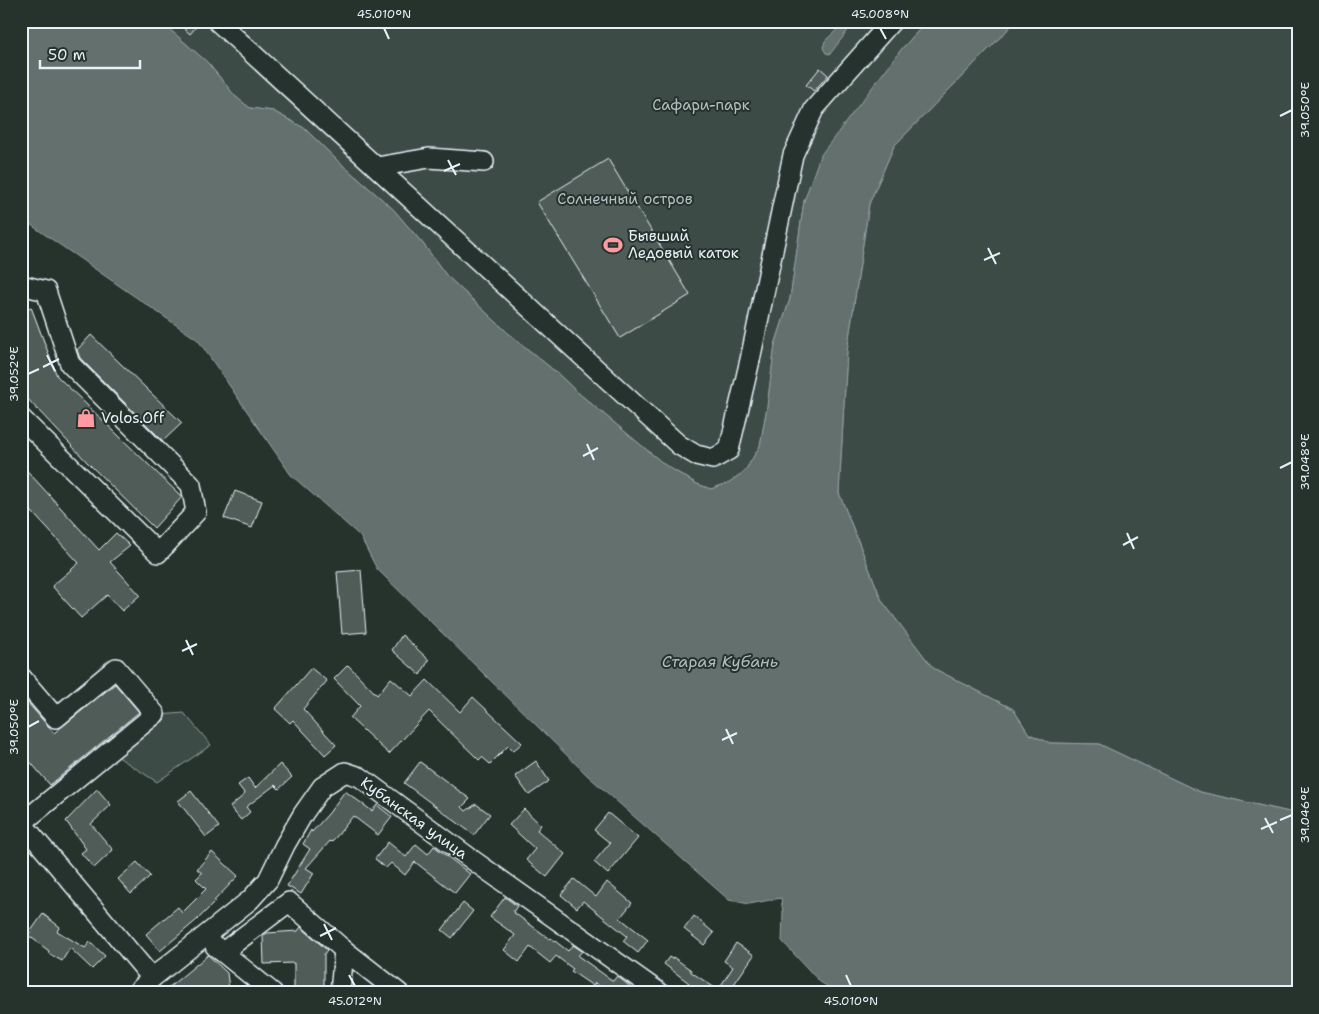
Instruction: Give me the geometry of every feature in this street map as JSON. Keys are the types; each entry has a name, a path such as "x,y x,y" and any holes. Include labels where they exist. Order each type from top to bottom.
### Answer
{"street":[{"path":"217,21 679,446 696,455 713,459 729,450 758,324 793,156 814,109 892,21"},
{"path":"377,167 429,158 484,162"},
{"path":"21,286 46,291 70,364 191,484 196,512 158,553 21,418"},
{"path":"21,676 56,718 116,668 155,714 22,823 152,978"},
{"name":"Кубанская улица","path":"136,993 152,978 250,900 268,880 285,845 322,787 345,772 360,776 474,862 660,993"},
{"path":"223,952 289,902 344,950 400,993"},
{"path":"204,938 223,952 266,991"},
{"path":"340,993 344,950"}],"green space":[{"name":"Солнечный остров","path":"160,21 927,21 900,51 804,201 790,299 775,345 760,446 745,471 728,483 711,489 697,484 665,465 576,391 508,333 446,275 424,245 393,209 339,162 304,128 273,111 250,108 236,97 207,62"},
{"path":"1016,21 1298,21 1298,814 1200,792 1099,744 1050,743 1029,734 1013,709 933,668 882,601 839,493 847,351 869,204 894,146"},
{"path":"184,713 211,745 157,782 112,753 159,715"}],"water":[{"name":"Старая Кубань","path":"21,21 160,21 207,62 236,97 250,108 273,111 304,128 339,162 393,209 424,245 446,275 508,333 576,391 665,465 697,484 711,489 728,483 745,471 760,446 775,345 790,299 804,201 820,156 900,51 927,21 1016,21 894,146 869,204 847,351 839,493 882,601 933,668 1013,709 1029,734 1050,743 1099,744 1200,792 1298,814 1298,993 839,993 820,982 782,941 783,913 781,898 749,904 729,900 587,775 377,569 360,536 291,475 198,340 21,218"},
{"path":"846,21 855,21 830,54 826,53 823,48 825,41"}],"building":[{"path":"176,21 201,21 190,34"},
{"path":"820,68 828,75 814,91 806,85"},
{"path":"608,159 690,295 620,338 537,202"},
{"path":"31,307 57,376 182,497 154,528 87,462 24,395 21,388 21,311"},
{"path":"91,335 182,423 163,441 80,358 77,350"},
{"path":"21,464 99,550 116,533 130,546 110,562 140,595 122,611 107,595 81,618 52,586 79,563 21,500"},
{"path":"235,491 262,501 252,528 224,518"},
{"path":"361,570 366,632 342,634 337,572"},
{"path":"402,635 429,660 420,675 392,650"},
{"path":"348,665 377,695 391,678 412,696 427,680 460,712 473,697 522,743 513,751 508,746 490,764 482,757 479,760 429,711 389,754 350,718 360,706 334,679"},
{"path":"311,668 327,681 303,709 336,745 325,755 293,720 290,723 275,709"},
{"path":"115,684 139,712 50,785 21,751 21,695 54,733"},
{"path":"536,761 549,781 529,795 515,776"},
{"path":"420,762 470,799 462,807 466,811 476,804 490,814 474,835 404,783"},
{"path":"280,764 292,777 279,789 275,785 246,807 250,812 241,820 230,807 245,794 238,785 248,778 255,788"},
{"path":"97,789 111,805 91,824 113,850 94,868 81,853 86,849 66,821"},
{"path":"191,791 219,827 206,837 178,801"},
{"path":"345,791 372,811 377,805 392,817 378,835 353,816 337,836 330,841 306,868 314,873 301,894 287,886 310,849 303,844 311,830 312,832 329,813"},
{"path":"524,809 541,825 537,830 565,854 547,877 526,860 535,849 509,825"},
{"path":"608,813 638,838 608,874 594,862 610,843 594,830"},
{"path":"388,842 406,857 416,844 428,854 434,846 470,874 455,893 415,862 405,875 391,863 386,868 375,859"},
{"path":"212,852 238,876 198,919 160,951 146,934 178,907 182,913 206,889 196,879 202,873 197,869"},
{"path":"137,862 150,876 131,894 118,879"},
{"path":"574,879 596,897 607,882 632,903 620,918 648,940 638,953 623,941 627,936 583,901 577,908 561,895"},
{"path":"505,897 517,906 513,912 550,939 568,951 573,945 582,951 578,956 613,981 617,976 638,993 605,993 606,991 595,983 593,986 571,971 573,969 556,956 550,963 530,947 519,962 504,950 515,935 490,917"},
{"path":"463,903 473,911 452,938 442,930"},
{"path":"43,914 60,927 57,931 85,948 90,942 105,956 92,969 70,948 62,961 48,953 49,951 28,935"},
{"path":"694,916 714,933 704,945 684,929"},
{"path":"301,927 327,950 324,954 324,991 294,993 294,963 264,964 263,936 267,933 298,931"},
{"path":"736,943 754,955 728,993 683,993 689,983 664,964 669,957 672,959 673,957 718,990 733,967 724,961"},
{"path":"208,955 227,973 229,989 224,993 162,993"}],"place":[{"name":"Бывший Ледовый каток","path":"613,245"},
{"name":"Volos.Off","path":"86,418"}],"park label":[{"name":"Сафари-парк","path":"701,105"}]}
